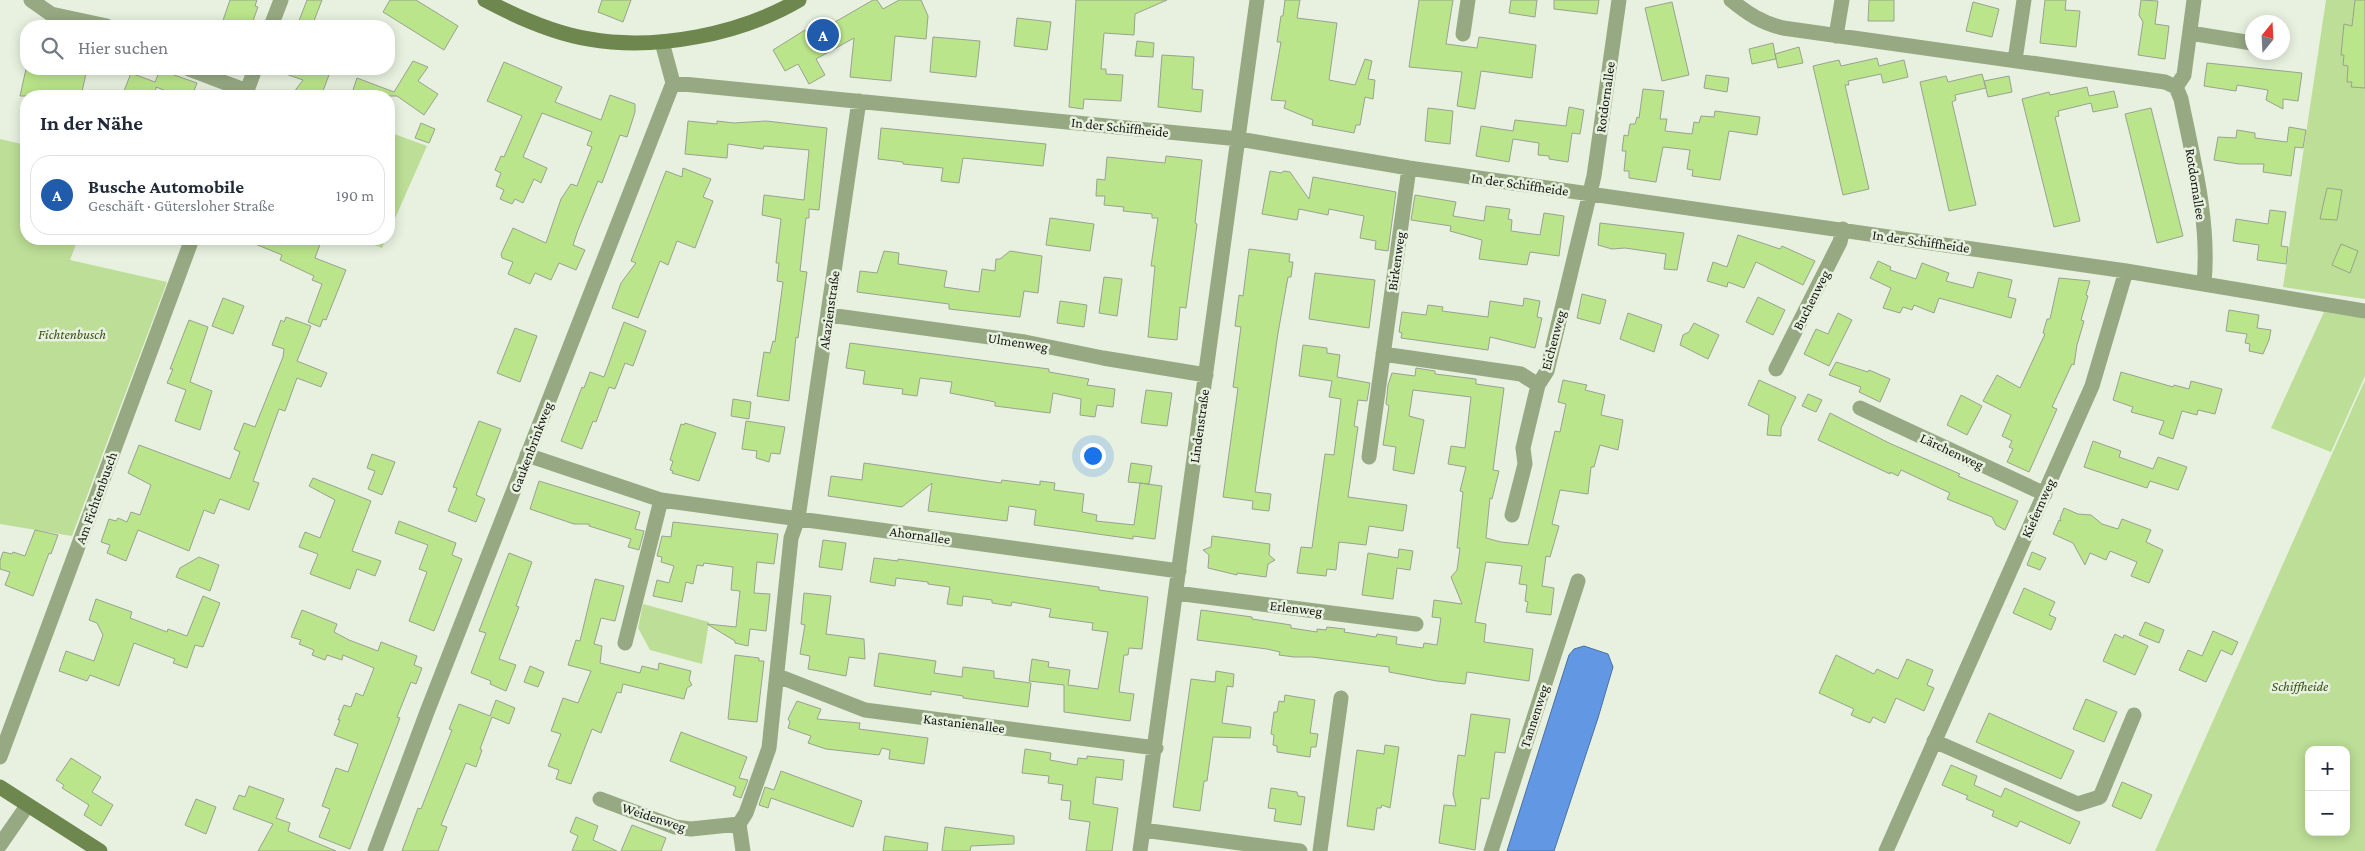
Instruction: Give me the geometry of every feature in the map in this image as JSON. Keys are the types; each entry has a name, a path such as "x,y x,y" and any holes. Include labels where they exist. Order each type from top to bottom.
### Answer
{"main road":[{"path":"485,0 530,22 588,39 632,43 662,42 723,31 776,14 799,0"},
{"path":"0,787 100,851"}],"street":[{"path":"31,0 51,14 79,20"},
{"path":"273,20 280,0"},
{"name":"Lindenstraße","path":"1140,851 1156,748 1178,571 1257,0"},
{"path":"1464,34 1468,0"},
{"name":"Rotdornallee","path":"1589,194 1594,176 1619,0"},
{"path":"1731,0 1748,14 1766,24 1836,36 2165,82 2176,87 2184,75 2194,0"},
{"path":"1836,36 1842,0"},
{"path":"2015,60 2024,0"},
{"path":"2190,33 2245,42"},
{"path":"662,42 673,83"},
{"path":"203,75 237,90"},
{"path":"247,90 253,75"},
{"name":"In der Schiffheide","path":"673,83 1239,139 1409,168 2126,270 2365,311"},
{"name":"Gaukenbrinkweg","path":"375,851 527,455 673,83"},
{"name":"Rotdornallee","path":"2176,87 2181,99 2198,181 2207,260 2204,283"},
{"name":"Akazienstraße","path":"798,518 859,101"},
{"name":"Birkenweg","path":"1369,458 1409,168"},
{"name":"Eichenweg","path":"1512,515 1525,464 1523,448 1538,385 1547,370 1589,194"},
{"name":"Buchenweg","path":"1776,369 1840,242 1842,229"},
{"name":"Am Fichtenbusch","path":"0,757 190,245"},
{"name":"Kiefernweg","path":"1886,851 2092,386 2126,270"},
{"name":"Ulmenweg","path":"829,315 1025,342 1103,358 1206,375"},
{"path":"1383,354 1521,374 1538,385"},
{"name":"Lärchenweg","path":"1860,408 2045,494"},
{"name":"Ahornallee","path":"527,455 661,500 1178,571"},
{"path":"625,642 661,500"},
{"path":"743,851 739,824 746,813 769,748 791,538 798,518"},
{"name":"Tannenweg","path":"1491,851 1578,581"},
{"name":"Erlenweg","path":"1176,593 1416,624"},
{"name":"Kastanienallee","path":"778,676 865,710 1156,748"},
{"path":"1320,851 1341,698"},
{"path":"1934,741 2078,804 2100,797 2134,715"},
{"name":"Weidenweg","path":"600,798 675,826 691,829 739,824"},
{"path":"0,845 28,806"},
{"path":"1143,830 1300,851"}],"green space":[{"path":"2326,0 2365,0 2365,299 2283,287"},
{"path":"395,134 427,146 395,218"},
{"name":"Fichtenbusch","path":"0,139 20,144 20,245 76,245 70,260 167,282 72,536 0,524"},
{"path":"2324,312 2365,318 2365,376 2331,452 2271,428"},
{"name":"Schiffheide","path":"2365,380 2365,851 2155,851"},
{"path":"643,604 709,622 702,664 650,650 638,628"}],"water":[{"path":"1584,646 1608,654 1613,667 1554,851 1507,851 1569,655 1574,649"}],"building":[{"path":"230,0 257,0 255,6 258,7 253,20 223,20"},
{"path":"307,0 322,0 314,20 299,20"},
{"path":"390,0 416,0 458,26 444,50 383,12"},
{"path":"602,0 631,0 623,22 598,12"},
{"path":"873,0 877,0 883,9 899,0 921,0 928,16 926,39 895,36 891,81 850,77 854,38 816,59 825,75 809,84 798,64 785,71 773,50 805,30 809,37"},
{"path":"1076,0 1167,0 1135,14 1134,35 1104,33 1101,69 1106,69 1106,74 1123,75 1121,101 1084,99 1083,109 1069,107"},
{"path":"1285,0 1300,0 1297,18 1337,23 1329,80 1355,85 1365,59 1372,61 1368,79 1375,80 1373,99 1365,97 1360,125 1356,125 1354,133 1312,125 1313,120 1284,108 1286,101 1271,100 1281,42 1277,42"},
{"path":"1419,0 1453,0 1446,44 1477,48 1479,37 1536,45 1532,78 1481,71 1475,109 1457,106 1462,72 1409,67"},
{"path":"1511,0 1537,0 1535,17 1509,13"},
{"path":"1554,0 1599,0 1597,14 1554,9"},
{"path":"1869,0 1894,0 1894,21 1868,21"},
{"path":"2045,0 2066,0 2065,10 2080,11 2076,47 2040,43"},
{"path":"2141,0 2158,1 2155,24 2169,26 2165,59 2138,55 2143,22 2139,15"},
{"path":"2355,0 2365,0 2365,88 2351,87 2352,82 2347,82 2348,66 2343,65 2344,55 2341,55 2344,24 2352,26"},
{"path":"1672,2 1689,75 1662,81 1645,8"},
{"path":"1973,2 1999,9 1992,37 1966,31"},
{"path":"1017,18 1051,22 1047,50 1014,46"},
{"path":"933,37 980,41 976,77 930,72"},
{"path":"1137,41 1154,43 1153,57 1135,56"},
{"path":"1773,43 1776,59 1752,64 1749,49"},
{"path":"1799,47 1803,63 1778,68 1775,54"},
{"path":"1162,55 1194,57 1192,89 1203,90 1201,112 1158,107"},
{"path":"1877,58 1879,66 1904,60 1908,77 1883,83 1881,74 1848,81 1849,85 1845,85 1869,189 1843,195 1813,66 1839,60 1841,66"},
{"path":"413,61 428,67 418,81 438,94 424,115 395,96 395,90"},
{"path":"504,62 562,87 555,102 601,120 610,95 635,104 635,112 627,137 620,135 602,183 598,181 578,230 573,245 585,250 576,270 559,263 551,280 535,273 530,284 508,274 513,262 502,258 501,254 513,228 546,243 561,199 571,184 577,186 592,147 587,145 592,132 542,113 523,157 547,168 541,183 534,179 523,203 515,199 512,204 500,199 504,190 496,186 501,173 495,170 501,156 504,157 522,116 487,101"},
{"path":"2207,63 2302,73 2298,101 2283,99 2283,109 2266,100 2268,90 2237,85 2236,91 2204,86"},
{"path":"1982,74 1986,88 1955,95 1956,100 1952,102 1976,205 1949,211 1920,82 1946,76 1948,82"},
{"path":"25,75 86,75 82,90 21,90"},
{"path":"130,75 136,75 155,82 158,75 174,75 197,83 194,90 164,90 156,87 156,90 124,90"},
{"path":"289,75 329,75 323,90 296,90 303,80"},
{"path":"1706,75 1729,78 1727,92 1704,88"},
{"path":"2009,76 2012,92 1988,97 1984,81"},
{"path":"357,78 389,90 353,90"},
{"path":"2087,87 2089,96 2114,91 2118,107 2093,112 2091,103 2058,111 2059,116 2055,117 2080,221 2054,227 2022,99 2049,92 2050,95"},
{"path":"1643,89 1664,91 1660,119 1667,119 1665,131 1692,134 1694,122 1699,123 1701,116 1714,117 1715,111 1760,117 1757,135 1729,131 1720,180 1692,176 1693,170 1687,169 1690,150 1663,147 1656,182 1629,178 1629,171 1624,171 1626,151 1622,151 1624,135 1628,136 1630,124 1635,124 1637,117 1639,118"},
{"path":"1569,107 1584,110 1580,134 1572,133 1568,162 1549,159 1549,156 1538,155 1539,143 1513,139 1509,162 1476,156 1481,126 1513,131 1515,120 1566,126"},
{"path":"1428,108 1453,111 1450,144 1425,141"},
{"path":"2151,108 2183,236 2157,243 2125,114"},
{"path":"688,121 717,124 717,121 734,123 766,121 827,128 819,210 809,209 809,218 806,218 800,271 807,272 798,338 796,337 789,401 757,396 764,352 770,353 773,341 775,342 783,282 777,281 779,263 776,263 781,219 762,215 764,195 804,200 809,150 764,146 763,149 728,144 727,158 685,154"},
{"path":"421,123 435,129 429,143 415,138"},
{"path":"2289,127 2306,130 2303,148 2295,147 2291,176 2263,172 2264,164 2239,164 2214,160 2218,137 2236,138 2237,130 2255,133 2255,138 2287,142"},
{"path":"881,128 1046,144 1043,166 963,158 959,183 941,181 943,168 903,164 903,162 878,159"},
{"path":"1166,156 1202,160 1195,223 1197,224 1186,308 1180,307 1177,340 1148,337 1155,266 1151,266 1158,218 1152,218 1152,214 1123,211 1124,207 1104,205 1105,196 1096,196 1097,179 1105,180 1107,157 1165,163"},
{"path":"683,168 711,179 703,197 713,201 695,248 677,241 668,265 660,261 638,318 612,308 621,283 636,263 631,261 666,171 682,177"},
{"path":"1270,171 1290,172 1309,199 1313,177 1396,192 1388,251 1375,249 1376,241 1360,238 1364,216 1329,209 1328,215 1299,209 1297,220 1262,214"},
{"path":"2327,188 2342,190 2337,220 2320,219"},
{"path":"1415,195 1456,202 1453,216 1484,221 1486,206 1510,209 1508,219 1512,220 1511,231 1540,235 1544,213 1564,216 1559,256 1530,252 1527,265 1479,259 1482,240 1450,231 1451,226 1411,220"},
{"path":"2270,210 2286,212 2281,246 2288,247 2286,264 2257,260 2259,245 2233,241 2236,219 2268,224"},
{"path":"1050,218 1094,224 1090,251 1046,245"},
{"path":"1600,223 1684,233 1677,270 1664,269 1666,254 1625,248 1612,249 1598,245"},
{"path":"1738,235 1780,249 1782,246 1815,261 1803,285 1756,262 1744,288 1728,282 1727,287 1707,281 1713,262 1727,267"},
{"path":"2341,244 2358,251 2350,273 2332,265"},
{"path":"258,245 320,245 315,258 346,270 326,320 323,319 320,327 308,322 322,284 312,280 314,276 280,260 282,255"},
{"path":"1249,249 1290,254 1289,262 1293,262 1291,277 1288,277 1278,333 1255,492 1271,494 1269,511 1252,509 1253,501 1223,497 1238,388 1233,387 1241,327 1235,326 1239,295 1243,296"},
{"path":"884,251 899,253 898,264 947,271 944,287 979,292 982,269 995,271 996,259 1000,259 1010,251 1042,256 1038,293 1024,291 1020,317 949,309 949,304 857,292 860,271 877,273"},
{"path":"1878,261 1891,267 1890,270 1916,279 1922,263 1949,273 1946,281 1973,288 1978,272 2012,280 2008,297 2016,299 2011,318 1939,298 1934,313 1914,305 1912,310 1903,307 1900,313 1883,308 1891,288 1870,278"},
{"path":"1315,273 1375,280 1369,328 1309,319"},
{"path":"1104,277 1122,279 1117,316 1099,313"},
{"path":"2059,278 2090,281 2086,295 2088,296 2081,320 2084,321 2077,345 2074,365 2072,364 2052,407 2057,409 2029,472 2007,462 2013,449 2009,447 2012,441 2002,436 2011,415 1983,401 1997,375 2020,388 2045,334 2043,333 2047,319 2050,319"},
{"path":"1582,294 1606,300 1600,324 1577,318"},
{"path":"1758,297 1785,310 1773,335 1746,322"},
{"path":"223,298 244,306 233,334 212,326"},
{"path":"1524,298 1540,301 1537,317 1542,318 1535,348 1490,337 1488,350 1401,338 1402,333 1399,332 1402,312 1426,315 1428,305 1443,307 1442,311 1488,317 1490,301 1523,306"},
{"path":"1060,301 1087,305 1084,327 1057,323"},
{"path":"2229,310 2259,315 2257,328 2271,330 2263,354 2249,351 2250,344 2245,343 2247,334 2226,331"},
{"path":"1628,313 1662,325 1654,352 1620,339"},
{"path":"1838,313 1852,320 1829,366 1804,354 1816,329 1828,334"},
{"path":"286,317 311,326 297,361 327,373 321,387 297,378 285,411 279,409 253,481 259,483 249,510 220,499 214,514 204,510 189,551 138,530 126,561 107,553 110,545 101,542 109,519 116,521 118,518 127,522 131,512 140,515 151,485 128,473 139,445 230,479 240,452 234,449 244,423 255,427 283,357 284,349 272,345 281,320 284,322"},
{"path":"189,320 208,327 190,382 212,391 200,430 175,421 186,390 167,383 173,369 170,369"},
{"path":"624,322 646,331 633,366 625,363 615,389 609,387 596,422 593,421 582,449 561,441 582,387 584,388 590,372 604,377"},
{"path":"1694,323 1719,335 1708,359 1680,345 1683,335 1689,332"},
{"path":"515,328 537,336 520,382 497,373"},
{"path":"850,343 1049,369 1049,372 1089,379 1087,385 1115,389 1113,407 1097,405 1095,417 1080,415 1081,399 1053,393 1050,413 995,406 995,402 950,393 952,382 920,378 917,396 902,394 903,389 863,384 865,371 846,368"},
{"path":"1303,345 1327,348 1327,353 1340,355 1337,377 1370,383 1367,401 1358,400 1354,426 1358,427 1348,497 1407,505 1403,531 1369,526 1366,545 1339,542 1336,570 1327,569 1326,576 1297,573 1301,547 1312,548 1325,454 1334,455 1341,399 1329,397 1332,381 1299,376"},
{"path":"1836,362 1868,372 1869,370 1890,379 1880,402 1859,392 1861,387 1829,375"},
{"path":"1416,368 1435,371 1435,374 1476,379 1476,384 1504,388 1493,470 1499,471 1492,499 1490,498 1486,538 1501,542 1528,545 1555,431 1560,432 1566,404 1558,402 1563,380 1587,385 1585,390 1605,395 1601,415 1623,420 1618,450 1600,445 1594,467 1591,467 1588,494 1560,490 1552,524 1559,526 1550,557 1546,556 1542,586 1554,588 1551,615 1526,612 1528,602 1525,601 1527,585 1519,584 1522,566 1486,562 1475,622 1486,624 1484,642 1533,649 1529,681 1467,672 1465,684 1437,681 1389,672 1389,667 1312,657 1279,655 1280,652 1267,649 1197,640 1201,610 1252,617 1252,619 1291,625 1291,628 1317,632 1317,629 1326,630 1327,627 1345,629 1344,632 1376,637 1377,634 1397,637 1396,644 1423,648 1424,643 1437,645 1441,618 1432,617 1434,600 1462,604 1451,577 1457,570 1460,548 1457,548 1463,492 1460,491 1466,467 1448,464 1451,446 1465,448 1471,397 1413,390 1409,416 1424,420 1414,474 1393,470 1396,447 1383,445 1389,406 1386,404 1388,385 1392,373 1415,376"},
{"path":"2121,372 2173,387 2174,385 2189,389 2191,381 2222,389 2215,414 2198,410 2197,415 2182,411 2173,439 2159,434 2164,421 2131,412 2133,407 2113,400"},
{"path":"1759,380 1796,397 1781,428 1781,436 1767,435 1769,415 1748,405"},
{"path":"1146,390 1172,393 1167,426 1141,423"},
{"path":"1808,394 1822,400 1816,412 1802,406"},
{"path":"1961,395 1982,406 1967,435 1947,425"},
{"path":"733,399 751,402 749,419 731,416"},
{"path":"1830,413 1889,443 1960,474 1958,476 2018,501 2005,530 1996,525 1992,517 1947,499 1950,493 1901,470 1898,476 1890,472 1890,474 1818,440"},
{"path":"479,421 501,429 476,495 485,499 476,522 448,511 457,488 453,487"},
{"path":"746,421 785,427 780,454 771,453 769,462 756,458 757,451 742,449"},
{"path":"685,423 716,433 699,481 672,473 673,471 670,470 673,461 670,460 681,424 684,425"},
{"path":"2093,441 2121,451 2119,457 2153,469 2158,457 2187,467 2178,490 2150,481 2147,488 2084,467"},
{"path":"372,454 395,462 382,495 368,489 375,471 367,468"},
{"path":"864,463 1001,483 1002,480 1040,485 1040,481 1055,483 1054,490 1084,494 1082,512 1097,515 1096,521 1134,525 1140,483 1162,486 1155,539 1133,536 1133,539 1034,525 1036,510 1009,506 1007,521 928,511 932,483 902,507 828,496 831,476 862,480"},
{"path":"1131,463 1152,466 1149,484 1128,482"},
{"path":"313,478 371,501 352,551 381,561 375,576 357,569 350,589 310,574 318,554 299,547 305,532 320,538 335,500 309,486"},
{"path":"539,481 640,512 635,529 644,531 639,550 628,547 631,539 589,526 589,524 574,524 530,509"},
{"path":"2064,508 2078,514 2091,515 2102,524 2118,529 2122,519 2151,530 2146,542 2163,550 2149,583 2131,576 2137,562 2110,551 2106,560 2090,553 2085,565 2073,543 2053,534 2059,520 2061,521 2060,518"},
{"path":"399,521 456,543 452,555 462,559 434,631 409,621 427,572 419,569 428,545 395,533"},
{"path":"673,522 778,534 774,564 757,562 754,593 770,594 766,631 750,629 748,646 735,643 735,641 707,624 736,627 740,591 731,590 733,567 704,563 703,566 697,565 693,584 686,582 682,602 653,596 657,580 669,583 674,566 661,562 662,557 657,556 662,536 671,537"},
{"path":"35,530 58,535 51,554 49,553 33,596 5,585 10,572 0,569 0,561 3,552 12,554 13,552 25,556"},
{"path":"1212,536 1270,544 1269,555 1275,560 1268,564 1266,577 1237,573 1237,575 1208,568 1209,555 1203,550 1211,547"},
{"path":"823,540 846,543 842,570 819,567"},
{"path":"1399,549 1413,551 1410,570 1397,568 1393,599 1362,595 1368,553 1398,558"},
{"path":"2032,552 2046,558 2040,570 2027,565"},
{"path":"509,553 532,562 516,606 519,607 499,659 516,665 506,691 490,684 491,681 471,673 486,633 479,631"},
{"path":"199,557 219,565 210,591 176,577 180,568"},
{"path":"874,558 898,561 898,559 1099,587 1099,590 1148,597 1142,649 1129,648 1128,655 1124,655 1119,692 1134,694 1130,721 1064,712 1064,685 1029,681 1032,659 1049,662 1048,667 1070,670 1068,685 1098,689 1108,632 1092,630 1093,623 1049,617 1051,609 1012,602 1011,606 992,603 992,600 963,596 962,606 947,604 950,587 928,584 928,582 896,578 895,586 870,582"},
{"path":"595,579 624,586 615,621 601,618 594,644 602,646 600,663 640,673 642,666 658,670 659,663 691,671 689,680 692,685 687,688 684,699 623,684 621,693 617,692 601,733 592,729 571,784 556,779 559,770 548,766 561,734 551,731 563,698 578,703 591,671 568,665 576,640 580,641"},
{"path":"2024,588 2055,602 2049,615 2056,618 2051,630 2013,613"},
{"path":"804,593 831,596 826,634 864,639 865,659 849,657 846,676 808,669 810,656 800,654 805,625 801,624"},
{"path":"203,596 220,603 203,647 195,645 187,668 173,663 175,659 134,643 119,686 90,675 87,681 59,671 66,651 94,661 103,635 97,623 89,620 96,599 132,612 130,618 167,632 168,629 187,636"},
{"path":"302,610 337,624 334,632 349,640 378,651 381,642 417,656 414,665 422,668 416,684 411,682 397,717 400,718 350,849 319,837 330,809 322,806 336,768 348,772 358,744 334,735 340,720 338,720 344,705 351,707 356,693 363,696 374,668 343,655 342,660 327,655 325,660 312,655 314,650 299,644 301,640 291,637"},
{"path":"2145,622 2164,630 2159,643 2139,635"},
{"path":"2213,631 2238,642 2232,655 2221,650 2206,682 2179,670 2188,650 2202,656"},
{"path":"2115,634 2123,638 2124,635 2148,646 2135,675 2103,661"},
{"path":"879,653 936,661 934,673 962,677 963,667 994,671 994,678 1031,683 1028,707 963,698 963,696 931,691 931,695 874,686"},
{"path":"735,655 759,658 759,661 764,661 757,722 728,719"},
{"path":"1836,655 1874,674 1877,669 1898,679 1907,659 1933,670 1927,685 1934,688 1924,711 1896,698 1885,723 1873,717 1870,723 1851,715 1854,709 1819,693"},
{"path":"530,666 544,672 538,687 524,682"},
{"path":"1216,671 1234,674 1233,687 1227,686 1222,723 1251,727 1250,738 1213,737 1207,781 1204,781 1200,811 1173,807 1191,679 1215,682"},
{"path":"1285,695 1315,700 1310,733 1318,734 1316,747 1311,747 1310,757 1277,752 1277,746 1273,745 1274,735 1271,734 1274,712 1277,712 1279,701 1284,702"},
{"path":"2086,699 2117,712 2104,742 2073,729"},
{"path":"496,700 515,708 509,724 492,717 480,749 482,750 476,767 466,763 441,825 447,827 438,851 402,851 418,808 421,809 452,730 449,729 459,704 490,716"},
{"path":"797,701 821,709 817,719 860,723 859,729 928,738 924,764 889,759 890,750 882,748 879,755 826,749 808,743 811,736 788,728 790,722 788,719"},
{"path":"1989,713 2074,751 2061,779 1976,742"},
{"path":"1471,714 1510,719 1505,753 1495,752 1489,799 1481,798 1475,850 1439,843 1444,805 1456,806 1453,794 1458,755 1465,756"},
{"path":"681,732 747,757 739,778 748,780 741,798 733,795 736,787 670,761"},
{"path":"1385,745 1399,747 1390,808 1382,805 1381,808 1377,808 1374,830 1347,826 1357,750 1384,754"},
{"path":"1025,749 1051,753 1050,760 1077,765 1078,758 1087,759 1087,756 1124,760 1122,780 1096,777 1093,804 1118,808 1112,851 1086,851 1090,822 1069,819 1071,801 1061,800 1063,785 1048,783 1049,776 1022,773"},
{"path":"71,758 101,777 92,792 113,805 101,826 84,815 89,805 62,788 64,785 56,780"},
{"path":"1951,765 1977,776 1974,785 2001,797 2005,788 2080,822 2070,844 2020,821 2017,827 1992,816 1994,811 1966,799 1968,796 1942,785"},
{"path":"781,771 862,801 853,827 771,798 768,808 759,805 765,787 774,790"},
{"path":"2122,782 2152,795 2141,819 2112,806"},
{"path":"249,786 284,799 276,818 290,823 288,831 336,851 258,851 273,824 233,809 239,795 245,797"},
{"path":"1271,788 1297,792 1298,796 1305,797 1301,825 1274,821 1276,809 1268,808"},
{"path":"196,799 216,807 206,834 185,825"},
{"path":"576,817 598,826 593,840 617,851 572,851 578,836 570,832"},
{"path":"632,825 666,838 661,851 621,851"},
{"path":"945,827 1014,836 1014,844 971,846 970,851 942,851"},
{"path":"885,836 928,843 927,851 883,851"}],"place":[{"name":"Busche Automobile","path":"823,35"}]}
